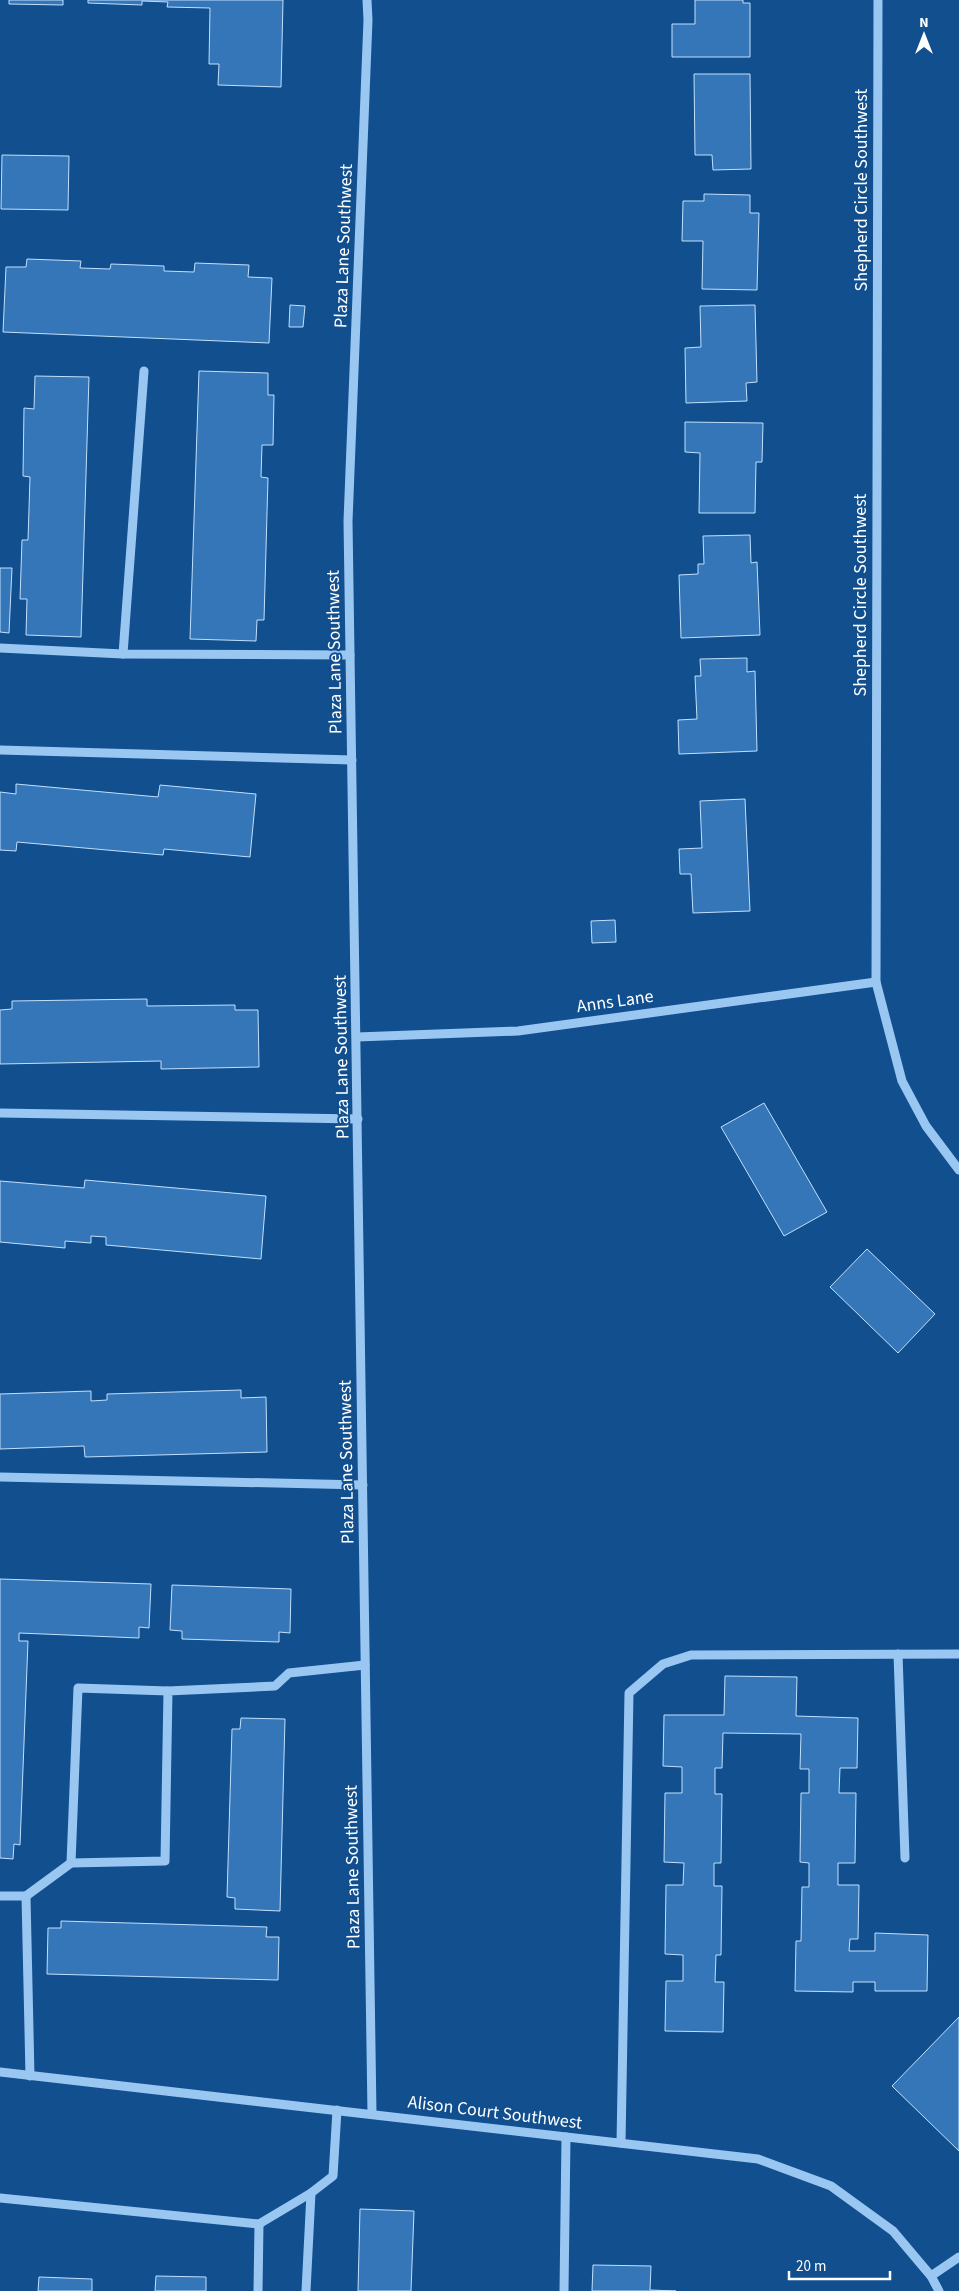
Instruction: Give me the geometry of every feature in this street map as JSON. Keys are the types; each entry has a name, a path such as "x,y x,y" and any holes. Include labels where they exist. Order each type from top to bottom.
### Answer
{"street":[{"name":"Plaza Lane Southwest","path":"367,0 368,20 348,521 372,2114"},
{"name":"Shepherd Circle Southwest","path":"878,0 876,982 902,1081 926,1126 959,1170"},
{"path":"123,654 144,370"},
{"path":"0,648 123,654 350,655"},
{"path":"0,750 352,760"},
{"name":"Anns Lane","path":"357,1037 518,1031 876,982"},
{"path":"0,1113 358,1119"},
{"path":"0,1477 363,1485"},
{"path":"898,1654 905,1858"},
{"path":"621,2143 629,1693 663,1664 691,1655 959,1654"},
{"path":"72,1863 78,1688 168,1690 275,1686 288,1672 365,1665"},
{"path":"0,1896 26,1896 72,1863 165,1862 168,1690"},
{"path":"26,1896 30,2076"},
{"name":"Alison Court Southwest","path":"0,2072 758,2159 831,2186 893,2231 931,2276 939,2291"},
{"path":"0,2198 259,2224 311,2193 333,2176 337,2110"},
{"path":"564,2291 566,2137"},
{"path":"306,2291 311,2193"},
{"path":"258,2291 259,2224"},
{"path":"931,2276 959,2257"}],"building":[{"path":"9,0 63,0 63,5 9,4"},
{"path":"88,0 283,0 281,87 218,85 219,64 209,64 210,8 167,7 168,2 142,1 142,5 88,3"},
{"path":"695,0 743,0 743,3 750,3 750,57 672,57 672,24 695,24"},
{"path":"694,74 750,74 751,169 713,170 712,155 695,155"},
{"path":"2,155 69,156 68,210 1,209"},
{"path":"704,194 750,195 750,213 759,213 757,290 702,289 703,241 682,241 683,201 704,201"},
{"path":"27,259 81,261 80,268 110,269 111,264 164,266 164,271 194,272 195,263 249,265 248,277 272,278 269,343 3,332 6,267 26,267"},
{"path":"290,305 305,306 303,327 289,327"},
{"path":"755,305 757,382 746,383 747,401 686,403 685,348 701,347 700,306"},
{"path":"199,371 268,373 268,395 274,395 273,445 262,445 261,477 268,478 264,620 257,620 256,641 190,639"},
{"path":"35,376 89,377 81,637 26,635 27,599 20,599 22,540 28,540 30,477 23,476 24,408 34,409"},
{"path":"685,422 763,423 762,462 756,462 755,513 699,513 700,453 685,452"},
{"path":"750,535 751,563 757,562 760,635 681,638 679,575 698,574 698,564 704,564 703,536"},
{"path":"0,568 12,568 9,633 0,632"},
{"path":"747,658 747,672 755,671 757,751 679,754 678,720 697,719 695,676 701,676 700,659"},
{"path":"16,784 158,797 160,785 256,794 250,857 164,849 163,855 17,842 16,851 0,850 0,792 16,794"},
{"path":"745,799 750,911 693,913 691,874 680,874 679,849 702,848 700,801"},
{"path":"615,920 616,942 592,943 591,921"},
{"path":"147,999 147,1006 235,1005 235,1010 258,1010 259,1067 161,1069 161,1061 0,1064 0,1010 12,1009 12,1001"},
{"path":"764,1103 827,1212 784,1236 721,1127"},
{"path":"85,1180 266,1196 261,1259 106,1245 106,1237 91,1236 91,1243 65,1241 65,1248 0,1242 0,1181 84,1188"},
{"path":"867,1249 935,1314 898,1353 830,1287"},
{"path":"241,1390 241,1398 266,1397 267,1452 85,1457 84,1446 0,1449 0,1394 91,1391 91,1401 107,1400 107,1394"},
{"path":"0,1579 151,1584 149,1628 139,1627 139,1638 19,1633 19,1641 28,1641 20,1845 14,1844 13,1859 0,1858"},
{"path":"172,1585 291,1589 290,1633 279,1632 279,1642 182,1639 182,1631 170,1630"},
{"path":"725,1676 797,1677 796,1716 858,1718 857,1768 840,1768 839,1793 856,1793 855,1863 838,1863 838,1885 859,1885 858,1939 850,1939 849,1951 875,1951 875,1933 928,1935 927,1991 875,1991 875,1982 853,1982 853,1992 795,1991 796,1941 801,1941 802,1887 809,1887 809,1863 800,1862 801,1793 809,1793 809,1769 800,1769 801,1734 723,1733 722,1768 715,1768 715,1794 722,1794 721,1863 714,1863 714,1886 722,1886 721,1955 716,1955 715,1982 724,1982 723,2032 665,2031 666,1981 683,1981 683,1955 665,1954 666,1885 683,1885 684,1863 664,1862 665,1793 682,1793 682,1767 663,1766 664,1715 724,1715"},
{"path":"241,1718 285,1719 280,1911 235,1909 235,1898 227,1897 232,1729 240,1729"},
{"path":"61,1921 267,1927 266,1937 279,1937 278,1980 47,1974 48,1928 61,1928"},
{"path":"959,2017 959,2151 892,2086"},
{"path":"360,2209 414,2211 411,2291 358,2291"},
{"path":"593,2265 651,2266 650,2290 676,2291 592,2291"},
{"path":"156,2276 206,2277 206,2291 155,2291"},
{"path":"39,2277 92,2279 92,2291 38,2291"}]}
